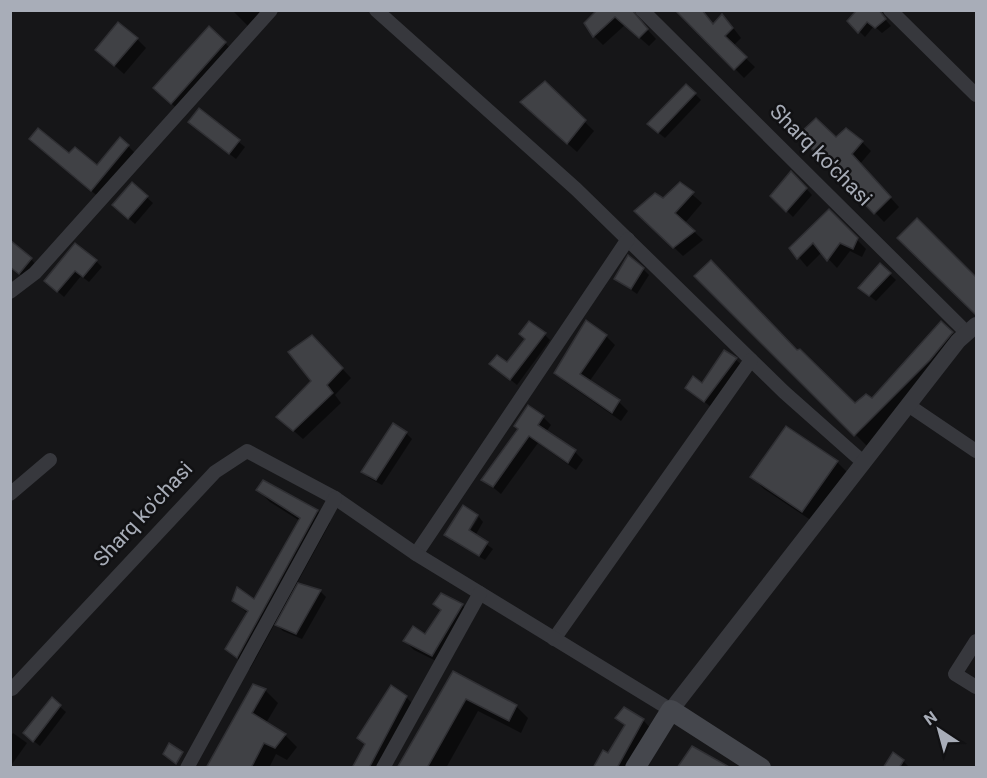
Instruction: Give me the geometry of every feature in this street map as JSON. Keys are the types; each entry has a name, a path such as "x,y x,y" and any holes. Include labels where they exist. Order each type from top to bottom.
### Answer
{"main road":[{"path":"635,768 671,710"},
{"name":"Sharq ko'chasi","path":"671,710 761,768"}],"street":[{"path":"10,292 35,273 271,10"},
{"path":"376,10 576,189 751,360 864,463"},
{"name":"Sharq ko'chasi","path":"642,10 972,329"},
{"path":"890,10 976,95"},
{"path":"416,554 628,239"},
{"path":"671,710 958,341 972,329"},
{"path":"554,639 751,360"},
{"path":"908,405 976,451"},
{"name":"Sharq ko'chasi","path":"11,689 215,472 247,451 335,498 416,554 671,710"},
{"path":"10,494 50,460"},
{"path":"187,768 335,498"},
{"path":"383,768 480,593"},
{"path":"976,641 955,674 976,687"}],"building":[{"path":"597,10 632,10 648,29 639,38 615,17 593,37 584,23"},
{"path":"675,10 702,10 713,24 722,14 733,28 725,36 747,57 734,70"},
{"path":"853,10 879,10 886,19 875,28 867,22 858,33 847,21 855,12"},
{"path":"118,22 138,38 114,66 95,50"},
{"path":"209,26 226,42 171,104 153,88"},
{"path":"545,81 586,120 567,144 520,102"},
{"path":"686,84 696,93 658,133 647,124"},
{"path":"199,108 240,140 229,154 188,122"},
{"path":"816,118 836,137 846,128 863,141 852,154 891,197 874,214 798,135"},
{"path":"38,128 69,153 75,147 97,165 120,137 129,145 91,191 29,139"},
{"path":"791,171 807,188 786,212 770,196"},
{"path":"132,182 148,196 128,219 112,205"},
{"path":"680,182 694,192 675,213 695,231 673,248 634,211 655,193 663,198"},
{"path":"829,209 858,238 853,249 840,243 827,261 813,243 797,259 789,248"},
{"path":"917,218 976,277 976,315 897,238"},
{"path":"10,240 32,258 19,274 10,267"},
{"path":"75,243 97,260 83,277 75,271 57,292 44,281"},
{"path":"628,255 644,268 631,289 614,279"},
{"path":"711,260 797,350 800,349 855,403 866,394 872,398 941,321 953,332 930,360 854,436 694,276"},
{"path":"880,263 891,273 869,296 858,288"},
{"path":"586,320 607,335 580,374 620,400 612,413 554,373"},
{"path":"529,321 546,333 510,380 489,364 497,355 507,362 525,339 519,334"},
{"path":"312,335 343,368 327,385 333,393 293,431 276,417 311,381 288,352"},
{"path":"724,350 737,358 704,402 685,388 693,376 702,383"},
{"path":"528,405 544,416 538,425 576,450 568,463 529,436 493,487 481,480 518,429 514,426"},
{"path":"393,423 407,432 376,480 361,472"},
{"path":"786,426 838,461 802,512 750,477"},
{"path":"263,480 318,510 237,658 225,649 248,611 232,601 237,587 254,599 300,518 256,490"},
{"path":"463,505 478,515 469,530 488,542 479,556 444,535"},
{"path":"298,583 321,590 296,634 275,625"},
{"path":"441,593 463,604 432,656 403,641 413,626 425,634 441,610 433,604"},
{"path":"453,671 517,705 509,721 466,699 427,768 397,768"},
{"path":"253,684 266,689 252,713 286,734 275,748 264,743 251,768 206,768"},
{"path":"391,685 407,696 369,768 352,768 365,744 357,738"},
{"path":"52,697 61,705 33,742 23,733"},
{"path":"624,707 644,719 617,768 593,768 603,750 608,753 625,725 615,718"},
{"path":"169,743 183,752 176,764 163,754"},
{"path":"692,746 731,768 677,768"},
{"path":"893,752 904,760 899,768 883,768"}]}
